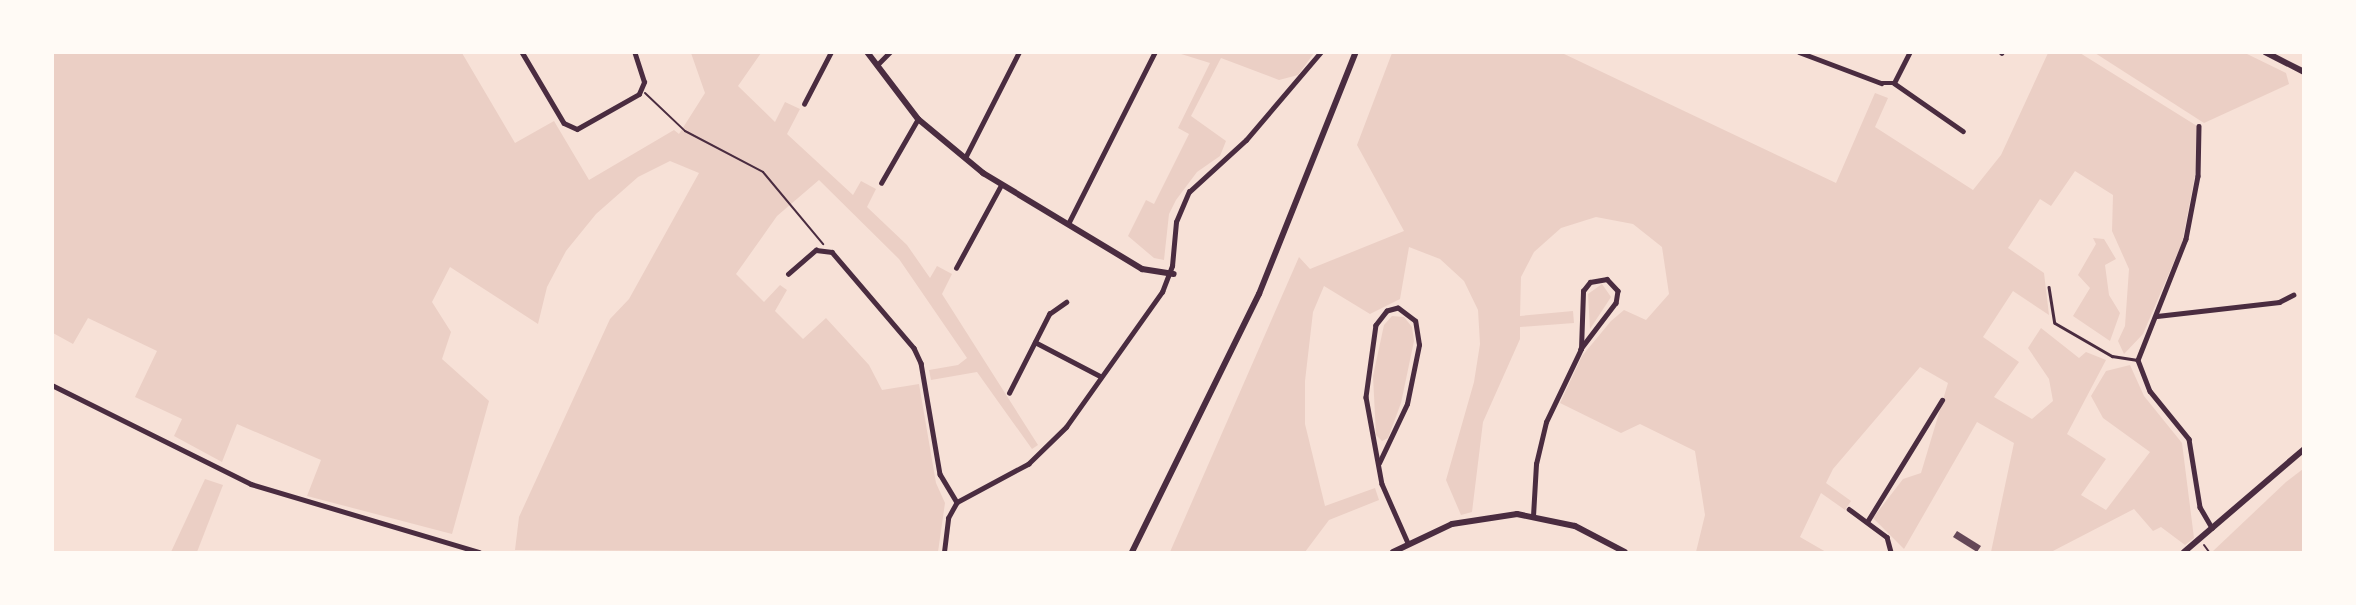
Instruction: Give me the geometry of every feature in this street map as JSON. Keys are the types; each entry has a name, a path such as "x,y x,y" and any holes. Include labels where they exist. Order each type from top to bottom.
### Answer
{"street":[{"path":"522,52 561,119 572,128 586,127 641,90 643,77 635,52"},
{"path":"804,104 831,52"},
{"path":"867,52 918,119 965,159 1001,184 1142,269 1172,274"},
{"path":"876,65 890,52"},
{"path":"965,159 1019,52"},
{"path":"1068,225 1155,52"},
{"path":"944,552 948,518 957,502 1037,458 1066,427 1172,274 1176,222 1189,192 1245,140 1321,52"},
{"path":"1132,552 1259,294 1356,52"},
{"path":"1799,52 1881,83 1894,83 1963,131"},
{"path":"1894,83 1910,52"},
{"path":"2265,52 2304,72"},
{"path":"881,183 918,119"},
{"path":"2199,125 2198,176 2186,239 2138,360 2150,391 2189,439 2200,507 2212,528"},
{"path":"956,268 1001,184"},
{"path":"788,274 811,252 825,249 836,256 917,354 940,474 957,502"},
{"path":"1533,516 1536,464 1546,422 1580,349 1616,303 1618,290 1607,279 1590,282 1583,291 1580,349"},
{"path":"1251,290 1259,294"},
{"path":"2157,316 2279,302 2292,295"},
{"path":"1009,393 1051,310 1066,302"},
{"path":"1379,463 1407,404 1419,345 1415,321 1398,308 1379,319 1368,361 1367,413 1382,484 1408,543"},
{"path":"1035,342 1100,376"},
{"path":"52,385 251,484 479,552"},
{"path":"1867,522 1942,400"},
{"path":"2184,552 2193,550 2199,539 2304,449"},
{"path":"1849,509 1886,537 1891,552"},
{"path":"1393,552 1408,543 1468,519 1533,516 1584,529 1625,552"}],"lane":[{"path":"2049,287 2055,323 2112,356 2138,360"}],"path":[{"path":"641,90 685,131 764,172 798,208 825,249"},
{"path":"2199,539 2209,552"}],"shaded area":[{"path":"52,53 462,53 515,143 554,121 589,180 674,130 679,134 705,93 691,53 761,53 738,86 775,122 785,102 800,109 787,134 853,195 861,181 876,189 867,207 907,245 930,278 937,266 952,274 942,294 1038,445 1032,449 977,372 931,380 929,370 958,365 967,358 899,259 819,180 777,216 736,274 764,302 780,285 787,290 775,311 803,339 826,318 869,365 882,390 919,384 936,483 945,503 938,552 515,550 519,517 610,319 629,299 699,173 670,161 638,177 596,214 566,251 547,287 538,324 450,267 432,302 451,332 442,359 489,401 452,534 307,496 321,460 237,424 222,462 174,436 182,419 135,397 157,351 88,318 73,344 53,333"},
{"path":"1178,53 1314,53 1298,75 1279,80 1221,58 1191,116 1226,141 1220,156 1197,172 1176,200 1169,214 1164,260 1154,258 1128,236 1146,200 1154,204 1189,134 1178,128 1210,63"},
{"path":"1392,53 1562,53 1836,183 1875,93 1888,98 1875,127 1973,190 2001,155 2048,53 2080,53 2197,126 2196,170 2182,243 2143,334 2124,354 2118,341 2125,326 2129,269 2112,231 2113,195 2075,171 2051,206 2040,199 2008,248 2044,273 2049,315 2013,291 1983,337 2019,362 1994,397 2032,419 2053,401 2049,379 2028,348 2041,328 2079,358 2086,352 2106,360 2067,434 2106,459 2081,495 2106,510 2150,452 2103,418 2091,396 2106,371 2130,365 2144,396 2182,443 2194,538 2185,545 2161,527 2153,531 2134,509 2051,552 1991,552 2014,443 1977,422 1904,549 1873,518 1903,479 1921,473 1948,383 1920,367 1833,469 1826,483 1851,501 1845,510 1821,493 1800,537 1826,552 1696,552 1705,515 1695,451 1640,424 1621,433 1560,403 1582,356 1611,321 1624,310 1646,320 1669,294 1662,247 1633,224 1596,217 1561,228 1534,252 1521,277 1520,316 1573,311 1574,323 1520,327 1520,339 1483,422 1472,512 1461,515 1446,480 1474,382 1480,344 1478,310 1464,281 1440,259 1409,247 1400,299 1370,314 1324,286 1313,312 1305,381 1305,424 1325,506 1375,488 1379,500 1329,520 1305,552 1170,552 1299,257 1310,269 1404,231 1357,145"},
{"path":"2095,53 2245,53 2286,73 2289,84 2204,123"},
{"path":"2093,238 2104,239 2116,259 2105,265 2109,295 2120,313 2110,341 2073,316 2090,288 2078,275 2096,244"},
{"path":"1602,284 1611,297 1590,329 1588,294"},
{"path":"1392,316 1404,317 1412,327 1414,341 1401,403 1388,438 1382,441 1376,435 1373,376 1384,325"},
{"path":"2303,469 2303,552 2212,552 2286,482"},
{"path":"205,479 223,485 197,552 171,552"}],"building":[{"path":"1957,531 1981,546 1977,552 1953,537"}]}
